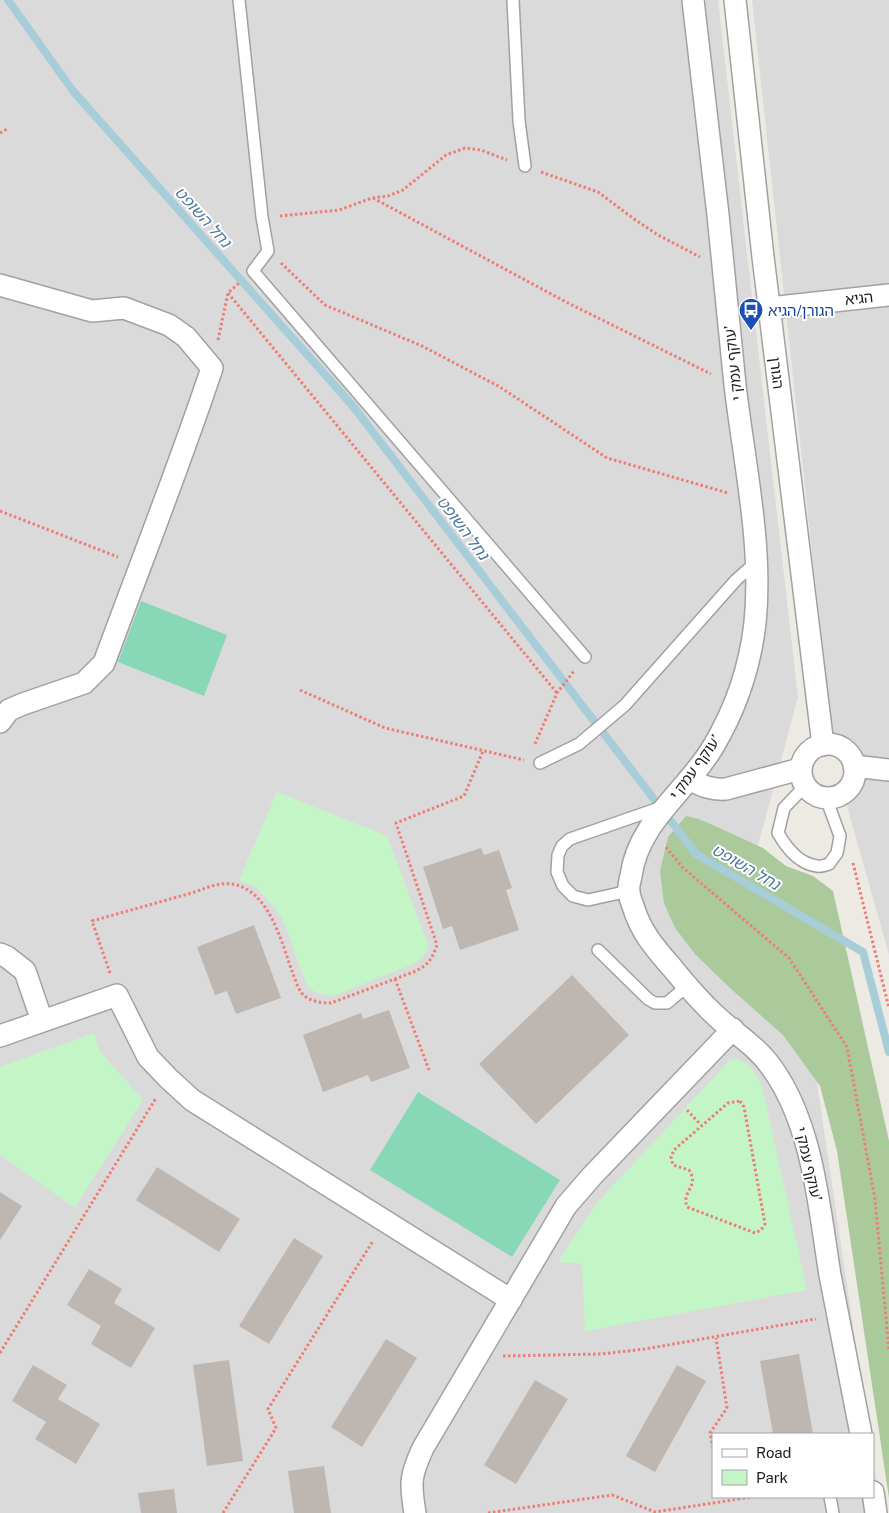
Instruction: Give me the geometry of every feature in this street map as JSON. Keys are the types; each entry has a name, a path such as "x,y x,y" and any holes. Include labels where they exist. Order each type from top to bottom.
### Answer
{"street":[{"name":"עוקף עמק י’","path":"693,0 735,386 750,500 756,583 755,625 746,670 732,710 711,749 689,779 666,805 641,840 632,864 628,891 646,938 687,986 718,1018 753,1045 772,1068 787,1092 810,1154 861,1433"},
{"name":"הגורן","path":"735,0 769,308 823,745"},
{"path":"0,285 92,311 124,308 169,326 186,337 212,368 188,441 104,663 84,683 9,710 0,722"},
{"name":"הגיא","path":"769,308 889,295"},
{"path":"832,744 840,747 852,759 854,766 852,782 848,789 835,798 817,796 810,792 802,777 803,760 815,747 823,745 832,744"},
{"path":"854,766 889,770"},
{"path":"689,779 705,788 717,790 802,777"},
{"path":"0,954 7,957 24,971 42,1021"},
{"path":"0,1036 117,995 148,1057 192,1100 511,1300"},
{"path":"415,1513 411,1490 416,1462 557,1220 575,1195 732,1029"},
{"path":"874,1498 876,1513"}],"lane":[{"path":"239,0 262,218 268,251 253,271 586,657"},
{"path":"513,0 518,120 525,166"},
{"path":"540,763 579,744 624,706 736,580 755,563"},
{"path":"802,777 784,808 778,833 786,847 802,860 817,866 829,864 837,853 840,836 826,798"},
{"path":"628,891 588,900 573,896 563,886 557,872 558,855 562,846 570,839 666,805"},
{"path":"598,950 648,999 655,1003 667,1003 687,986"},
{"path":"830,1498 833,1513"}],"path":[{"path":"0,133 7,129"},
{"path":"262,218 339,210 372,198 388,196 404,190 446,155 465,148 481,150 598,192 658,234 708,261 722,259"},
{"path":"372,198 566,302 735,386"},
{"path":"268,251 325,305 422,346 500,388 607,458 750,500"},
{"path":"212,368 228,293 557,693"},
{"path":"0,512 118,557 124,556"},
{"path":"300,690 384,728 540,763 535,744 557,693 586,657"},
{"path":"117,995 92,921 217,884 233,884 244,889 255,895 266,909 274,922 297,984 304,997 320,1003 332,1004 427,965 437,945 396,823 464,796 483,751"},
{"path":"650,828 682,867 789,958 848,1046 875,1199 889,1351"},
{"path":"853,862 889,1008"},
{"path":"395,979 429,1070"},
{"path":"0,1353 168,1078"},
{"path":"740,1101 744,1107 765,1224 761,1230 755,1233 687,1207 684,1201 692,1186 693,1176 689,1170 674,1165 671,1157 674,1150 728,1103 740,1101"},
{"path":"223,1513 276,1428 268,1409 386,1222"},
{"path":"477,1357 600,1354 645,1349 838,1316"},
{"path":"712,1443 710,1433 728,1408 716,1338"},
{"path":"488,1513 612,1495 654,1512 666,1512 744,1498"}],"shaded area":[{"path":"0,0 718,0 798,697 749,879 807,1015 869,1433 712,1433 712,1498 874,1498 874,1464 881,1513 0,1513"},
{"path":"752,0 889,0 889,955 847,806 857,787 861,764 855,747 832,735"}],"green space":[{"path":"141,601 227,635 204,696 118,662"},
{"path":"277,792 387,836 429,947 423,957 413,964 333,996 317,993 307,986 283,920 257,888 239,880"},
{"path":"686,816 699,819 763,848 786,866 813,876 833,891 889,1141 889,1498 837,1151 820,1086 783,1035 695,954 675,928 664,903 660,871 668,837"},
{"path":"94,1033 99,1050 143,1100 75,1208 0,1155 0,1067"},
{"path":"731,1059 743,1062 751,1067 762,1086 807,1290 585,1331 582,1264 558,1262 595,1205"},
{"path":"418,1092 560,1180 512,1257 370,1170"}],"building":[{"path":"481,848 484,855 499,850 512,888 506,890 519,930 460,950 452,926 443,929 423,867"},
{"path":"254,925 281,998 236,1014 227,991 215,995 197,947"},
{"path":"572,975 629,1035 536,1124 479,1064"},
{"path":"389,1010 410,1068 371,1082 368,1075 323,1092 303,1035 361,1013 363,1019"},
{"path":"157,1167 240,1219 219,1252 136,1200"},
{"path":"0,1192 22,1206 0,1240"},
{"path":"294,1238 323,1256 269,1344 239,1326"},
{"path":"89,1269 122,1289 114,1303 155,1328 131,1368 91,1344 101,1326 67,1305"},
{"path":"386,1339 417,1358 362,1447 331,1427"},
{"path":"799,1354 813,1433 773,1433 760,1361"},
{"path":"229,1360 243,1461 207,1466 193,1365"},
{"path":"33,1365 67,1385 58,1399 100,1424 76,1464 35,1439 46,1422 12,1401"},
{"path":"677,1365 706,1381 655,1472 626,1456"},
{"path":"535,1380 568,1399 516,1484 484,1465"},
{"path":"324,1466 331,1513 294,1513 288,1471"},
{"path":"174,1489 177,1513 141,1513 138,1493"}],"waterway":[{"name":"נחל השופט","path":"8,0 73,91 352,405 696,854 863,952 889,1052"}],"place":[{"name":"הגורן/הגיא","path":"751,331"}]}
